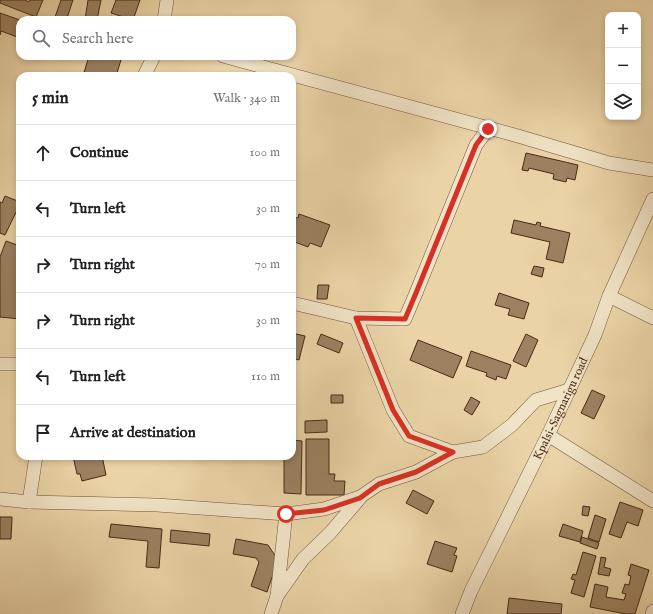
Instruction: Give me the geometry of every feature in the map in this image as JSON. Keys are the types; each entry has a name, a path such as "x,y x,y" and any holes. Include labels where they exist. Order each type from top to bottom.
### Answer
{"street":[{"path":"165,16 167,0"},
{"path":"146,72 152,60"},
{"path":"238,60 281,72"},
{"path":"296,76 518,136 609,163 653,170"},
{"path":"296,304 356,318 405,319 476,145 488,129"},
{"name":"Kpalsi-Sagnarigu road","path":"462,614 471,591 548,435 595,335 609,296 653,199"},
{"path":"609,296 653,318"},
{"path":"356,318 387,397 409,436 453,452"},
{"path":"0,364 16,364"},
{"path":"277,596 303,559 330,533 360,498 379,484 416,472 453,452 483,447 512,425 536,400 569,390"},
{"path":"548,435 653,501"},
{"path":"29,502 35,460"},
{"path":"0,499 29,502 157,505 286,514 324,510 360,498"},
{"path":"271,614 277,596 286,514"}],"building":[{"path":"0,0 25,0 29,2 30,0 43,0 36,16 0,3"},
{"path":"61,0 73,0 68,16 55,16"},
{"path":"88,0 101,0 98,16 86,16"},
{"path":"116,0 140,0 134,16 120,16 111,13"},
{"path":"0,13 16,19 16,37 1,31 0,35"},
{"path":"88,60 121,60 117,72 84,72"},
{"path":"526,153 578,165 575,180 567,178 566,182 553,179 554,174 529,168 528,171 522,170"},
{"path":"5,196 16,200 16,212 5,235 0,233 0,202 2,203"},
{"path":"299,214 330,225 321,247 310,243 308,247 296,242 296,218 298,218"},
{"path":"514,220 536,225 537,222 541,223 540,226 570,233 563,263 546,259 550,242 511,233"},
{"path":"6,241 16,245 16,319 0,317 0,257"},
{"path":"534,266 544,268 542,277 531,274"},
{"path":"318,285 329,285 327,299 317,299"},
{"path":"499,293 529,303 524,319 508,315 510,309 495,305"},
{"path":"296,334 305,336 299,360 296,359"},
{"path":"321,334 343,343 339,353 317,344"},
{"path":"526,334 538,340 526,367 513,361"},
{"path":"418,340 462,357 453,378 410,360"},
{"path":"471,351 511,365 506,379 497,376 496,380 486,376 487,373 466,366"},
{"path":"592,390 605,396 594,419 581,413"},
{"path":"331,395 343,395 343,403 331,403"},
{"path":"471,397 480,402 472,415 464,410"},
{"path":"327,420 327,432 305,433 305,421"},
{"path":"306,439 329,439 329,474 335,474 334,481 345,481 344,495 306,495"},
{"path":"296,440 302,441 301,494 284,493 284,460 296,460"},
{"path":"74,460 103,460 106,475 82,481 80,474 77,474"},
{"path":"413,490 434,501 427,514 406,503"},
{"path":"620,502 643,510 638,526 627,522 621,538 609,534"},
{"path":"583,506 590,507 588,516 582,515"},
{"path":"595,515 606,519 599,542 588,538"},
{"path":"0,517 12,517 11,539 0,539"},
{"path":"111,524 162,529 159,568 146,567 148,541 109,537"},
{"path":"563,524 583,531 580,542 559,536"},
{"path":"171,530 210,534 209,546 170,542"},
{"path":"582,537 599,543 597,549 580,543"},
{"path":"236,539 268,545 278,560 267,592 251,586 259,562 256,558 233,554"},
{"path":"435,541 457,548 454,555 457,556 452,572 427,564"},
{"path":"583,552 596,556 584,597 571,593 575,580 571,579 573,574 576,575"},
{"path":"601,557 606,558 604,567 611,569 609,576 598,574"},
{"path":"631,564 649,570 635,614 626,614 590,607 595,584 608,587 606,597 624,600 626,594 622,593 625,584 629,585 631,576 628,575"},
{"path":"509,598 562,604 561,614 507,614"}],"route":[{"path":"286,514 324,510 360,498 379,484 416,472 453,452 409,436 393,410 356,318 405,319 476,145 488,129"}]}
